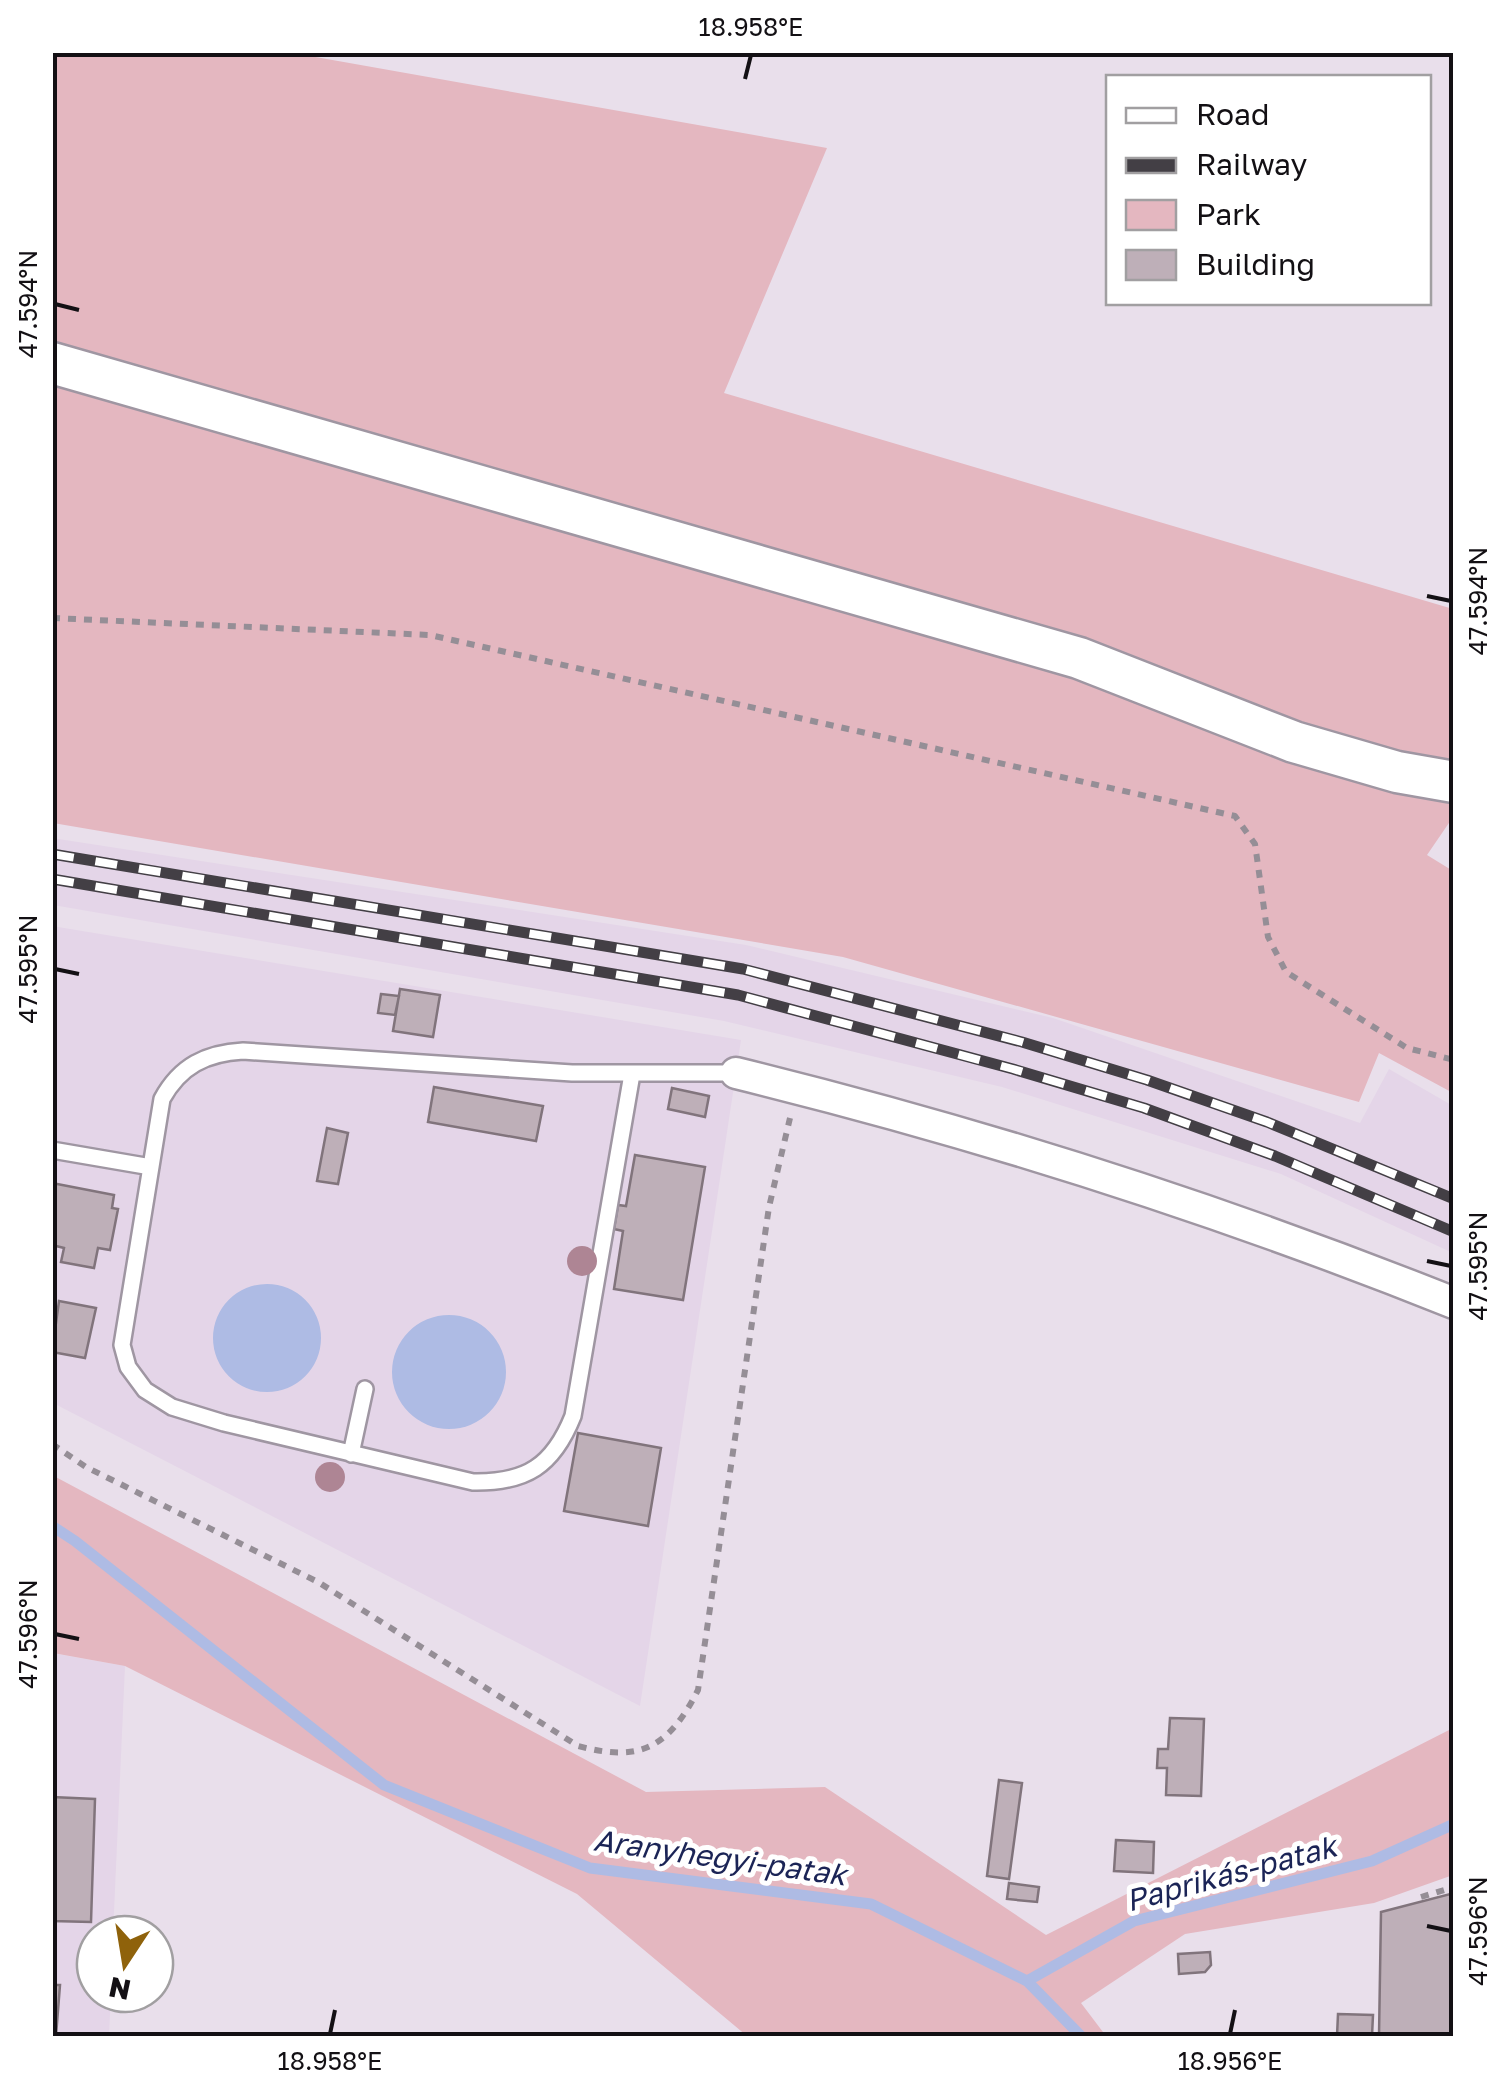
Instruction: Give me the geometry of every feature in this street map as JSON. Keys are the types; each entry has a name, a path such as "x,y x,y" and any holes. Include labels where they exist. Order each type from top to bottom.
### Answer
{"street":[{"path":"52,363 1078,658 1294,742 1397,772 1454,782"},
{"path":"1397,772 1454,801"},
{"path":"736,1073 948,1128 1174,1197 1454,1302"}],"lane":[{"path":"632,1074 578,1389 563,1440 532,1472 502,1482 473,1482 224,1424 172,1407 145,1390 128,1367 122,1345 162,1099 171,1082 194,1062 214,1052 243,1050 572,1073 736,1073"},
{"path":"52,1150 151,1166"},
{"path":"351,1454 365,1389"}],"path":[{"path":"52,618 430,636 1235,816 1255,844 1268,937 1286,972 1407,1048 1454,1060"},
{"path":"52,1444 86,1467 318,1582 578,1746 605,1753 635,1754 658,1743 683,1720 698,1690 769,1208 797,1088"},
{"path":"1420,1897 1454,1887"}],"shaded area":[{"path":"52,838 746,945 1053,1018 1360,1123 1389,1069 1453,1106 1453,1253 1281,1174 1002,1087 724,1021 53,905"},
{"path":"52,926 741,1040 640,1706 53,1403"},
{"path":"52,1653 125,1666 114,1914 75,1914 75,2014 110,2014 109,2036 53,2036"}],"green space":[{"path":"52,53 293,53 827,148 724,393 1453,609 1453,817 1427,855 1453,871 1453,1093 1379,1053 1359,1102 843,957 53,823"},
{"path":"52,1475 646,1792 825,1787 1046,1935 1453,1728 1453,1875 1374,1903 1185,1934 1081,2003 1106,2036 747,2036 577,1894 125,1666 53,1653"}],"water":[{"path":"267,1284 288,1288 305,1300 317,1317 321,1338 317,1359 305,1376 288,1388 267,1392 246,1388 229,1376 217,1359 213,1338 217,1317 229,1300 246,1288"},
{"path":"449,1315 471,1319 489,1332 502,1350 506,1372 502,1394 489,1412 471,1425 449,1429 427,1425 409,1412 396,1394 392,1372 396,1350 409,1332 427,1319"}],"building":[{"path":"400,989 440,995 433,1037 393,1031"},
{"path":"381,994 399,996 395,1015 378,1013"},
{"path":"434,1087 543,1106 536,1141 428,1122"},
{"path":"672,1088 709,1096 705,1117 668,1109"},
{"path":"327,1128 348,1133 338,1184 317,1181"},
{"path":"635,1155 705,1167 683,1300 614,1289 623,1231 614,1229 618,1205 626,1206"},
{"path":"52,1183 114,1195 112,1208 118,1209 110,1250 98,1248 94,1268 61,1262 64,1248 52,1245"},
{"path":"59,1301 96,1308 85,1358 52,1352"},
{"path":"578,1433 661,1448 648,1526 564,1511"},
{"path":"1170,1718 1204,1719 1201,1796 1166,1795 1167,1768 1157,1768 1158,1749 1168,1749"},
{"path":"999,1780 1022,1783 1009,1879 987,1876"},
{"path":"52,1797 95,1799 91,1914 75,1914 75,1922 52,1921"},
{"path":"1116,1840 1154,1842 1153,1873 1114,1871"},
{"path":"1009,1883 1039,1887 1037,1902 1007,1899"},
{"path":"1454,1893 1454,2036 1379,2036 1381,1912"},
{"path":"1210,1952 1211,1965 1205,1972 1179,1974 1178,1954"},
{"path":"52,1985 60,1985 56,2036 52,2036"},
{"path":"1338,2014 1373,2015 1372,2036 1337,2036"}],"waterway":[{"name":"Aranyhegyi-patak","path":"52,1526 384,1785 590,1868 871,1904 1027,1981 1081,2036"},
{"name":"Paprikás-patak","path":"1027,1981 1134,1921 1372,1861 1454,1824"}],"railway":[{"path":"52,854 743,969 1022,1042 1147,1080 1267,1122 1454,1199"},
{"path":"52,879 738,995 1144,1108 1275,1156 1454,1232"}]}
